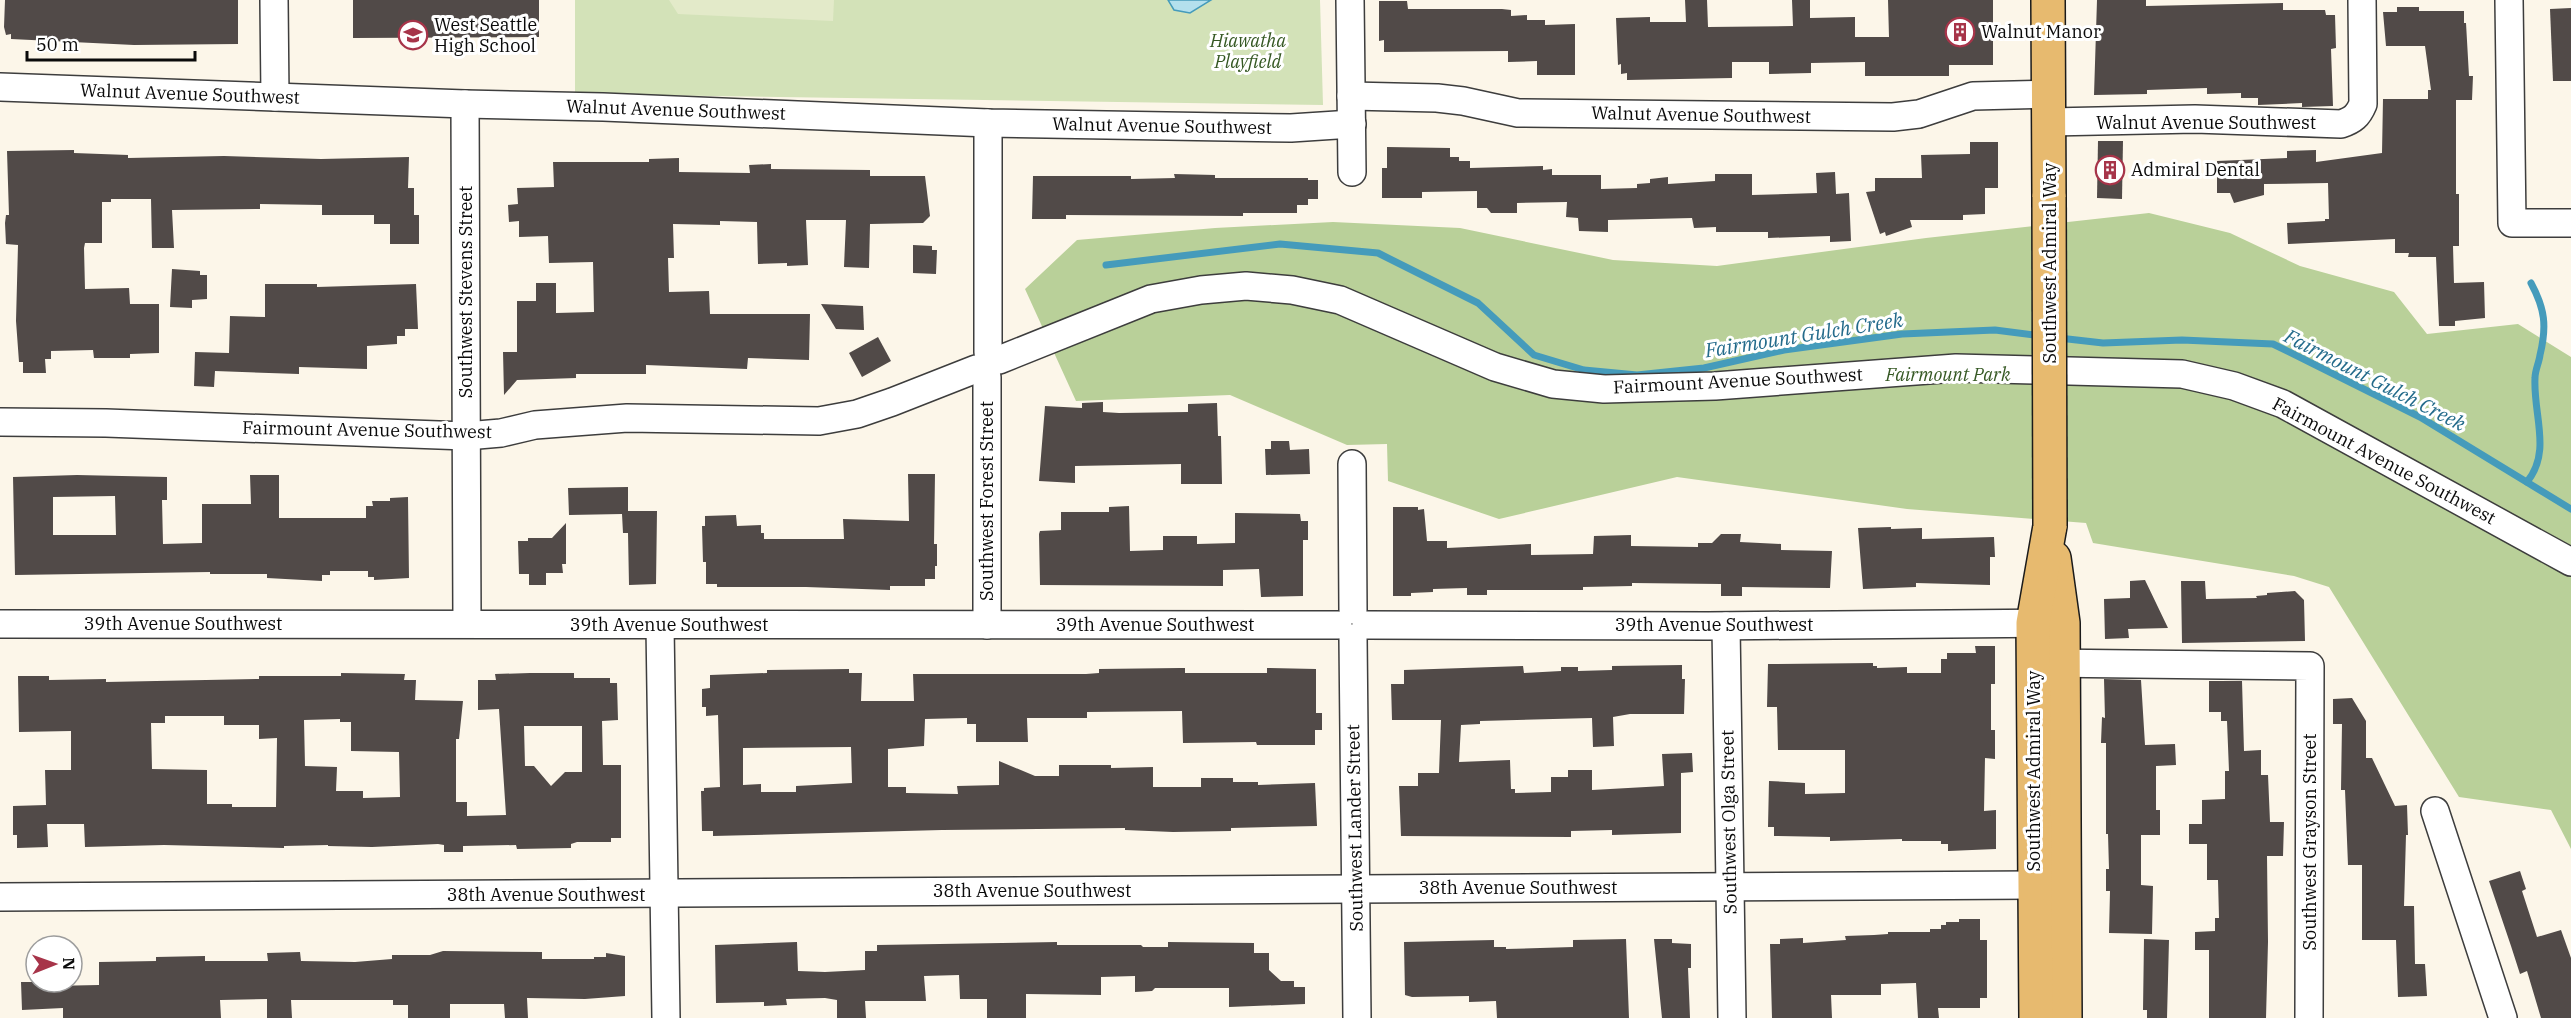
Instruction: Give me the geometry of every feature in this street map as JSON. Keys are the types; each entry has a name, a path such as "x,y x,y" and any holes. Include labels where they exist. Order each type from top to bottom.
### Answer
{"main road":[{"name":"Southwest Admiral Way","path":"2049,0 2050,885 2065,1018"},
{"name":"Southwest Admiral Way","path":"2036,1018 2050,885"}],"street":[{"path":"274,0 274,97"},
{"path":"1350,0 1352,172"},
{"name":"Walnut Avenue Southwest","path":"1352,96 1437,98 1518,113 1893,117 1919,114 1972,96 2050,108 2195,119 2341,124 2358,115 2363,104 2362,0"},
{"path":"2509,0 2512,223 2571,223"},
{"name":"Walnut Avenue Southwest","path":"0,87 603,107 988,123 1292,128 1352,124"},
{"name":"Southwest Stevens Street","path":"465,104 467,623"},
{"name":"Southwest Forest Street","path":"987,625 988,123"},
{"name":"Fairmount Avenue Southwest","path":"0,422 106,423 466,436 501,433 535,425 627,418 819,421 857,414 892,402 1151,299 1201,290 1246,286 1292,290 1340,300 1495,367 1553,384 1604,389 1716,386 1956,368 2182,374 2234,386 2283,404 2571,562"},
{"name":"Southwest Lander Street","path":"1352,464 1357,1018"},
{"name":"39th Avenue Southwest","path":"0,624 1726,626 2048,623"},
{"path":"660,626 666,1018"},
{"name":"Southwest Olga Street","path":"1726,626 1732,1018"},
{"name":"Southwest Grayson Street","path":"2048,663 2310,666 2309,1018"},
{"path":"2434,811 2503,1018"},
{"name":"38th Avenue Southwest","path":"0,897 2050,885"}],"green space":[{"name":"Hiawatha Playfield","path":"575,0 1320,0 1323,105 575,94"},
{"path":"669,0 834,0 833,21 678,14"},
{"name":"Fairmount Park","path":"2149,213 2230,233 2300,266 2394,292 2427,334 2518,324 2571,357 2571,849 2551,810 2459,797 2329,587 2294,576 2093,543 2086,523 1907,509 1677,477 1499,519 1388,481 1387,444 1347,445 1230,395 1076,401 1025,289 1077,240 1215,228 1333,222 1460,228 1613,260 1717,266 1926,238"}],"water":[{"path":"1168,0 1211,0 1190,13 1174,10"}],"building":[{"path":"5,0 238,0 238,44 134,45 11,39 11,34 6,35 4,27"},
{"path":"353,0 539,0 539,37 353,38"},
{"path":"1685,0 1707,0 1708,27 1793,26 1792,0 1810,0 1810,18 1855,17 1855,37 1889,37 1888,0 1993,0 1993,65 1949,65 1949,76 1865,76 1865,62 1811,63 1811,73 1769,74 1769,62 1732,62 1732,78 1627,80 1627,73 1621,74 1621,64 1618,65 1616,18 1650,17 1650,22 1686,22"},
{"path":"2097,0 2146,0 2146,6 2283,3 2283,10 2325,10 2326,15 2335,15 2336,48 2331,49 2333,106 2302,107 2302,103 2258,105 2258,98 2241,98 2241,93 2207,94 2207,88 2147,90 2147,94 2094,95"},
{"path":"1379,1 1407,1 1408,9 1511,10 1511,16 1527,15 1527,20 1545,20 1545,25 1575,24 1575,75 1537,75 1537,61 1508,62 1508,51 1384,52 1384,40 1379,41"},
{"path":"2397,7 2419,7 2419,11 2464,11 2469,76 2473,76 2472,100 2456,100 2456,194 2459,194 2459,246 2453,246 2454,283 2484,282 2485,318 2455,321 2455,326 2439,326 2436,257 2408,257 2409,253 2395,253 2395,239 2288,244 2287,223 2329,219 2328,183 2264,184 2264,195 2234,203 2230,193 2217,193 2217,161 2287,158 2287,151 2316,150 2316,162 2382,153 2383,99 2428,99 2428,90 2431,90 2425,46 2386,46 2383,12 2397,12"},
{"path":"2571,8 2571,81 2553,81 2550,9"},
{"name":"Admiral Dental","path":"2098,141 2123,141 2122,199 2097,198"},
{"path":"1970,142 1998,142 1998,188 1985,188 1985,214 1963,215 1963,220 1910,220 1912,227 1886,236 1885,232 1880,234 1866,192 1875,191 1875,178 1922,178 1921,155 1970,154"},
{"path":"1387,147 1450,148 1450,157 1459,157 1459,161 1470,161 1470,168 1543,166 1543,170 1552,169 1552,175 1601,175 1601,189 1637,188 1637,184 1650,183 1650,179 1668,177 1668,184 1715,181 1715,174 1752,174 1752,195 1817,193 1816,173 1835,172 1836,194 1849,193 1851,241 1830,242 1830,236 1768,238 1768,232 1716,232 1716,227 1694,228 1692,218 1608,220 1608,232 1579,231 1578,218 1566,217 1567,202 1517,203 1517,213 1491,213 1487,208 1477,208 1477,191 1422,192 1422,198 1382,198 1382,168 1387,168"},
{"path":"74,150 74,153 128,155 128,158 409,157 408,188 414,188 414,215 419,215 419,244 390,244 390,224 374,224 374,215 322,215 322,205 260,204 260,209 172,210 174,248 152,248 151,199 111,199 111,202 102,202 102,243 85,243 85,289 129,288 130,304 159,304 159,353 130,354 130,358 94,358 93,350 51,351 51,359 45,359 46,373 23,373 23,362 19,362 16,321 18,245 6,244 5,223 6,215 9,215 7,151"},
{"path":"679,158 679,172 750,173 749,165 771,164 771,169 870,170 870,176 925,176 930,216 923,223 870,224 869,268 844,267 846,220 806,220 808,265 787,266 787,263 758,264 757,222 720,221 720,225 673,224 674,258 668,258 669,292 709,291 710,314 810,314 809,360 748,358 747,369 646,365 646,374 576,374 576,378 517,380 504,395 503,352 517,352 517,301 536,301 536,283 556,283 556,313 594,312 593,262 549,263 548,236 519,237 519,221 509,222 508,205 518,204 517,188 554,187 553,162 649,162 649,159"},
{"path":"1174,174 1215,175 1215,178 1308,178 1308,180 1318,180 1318,199 1308,199 1308,205 1297,205 1297,213 1243,213 1243,216 1066,215 1066,219 1032,219 1033,176 1131,176 1131,179 1175,178"},
{"path":"913,245 932,246 932,250 937,250 936,274 913,273"},
{"path":"172,269 200,271 200,275 207,275 207,299 192,300 192,308 170,307"},
{"path":"265,284 317,284 317,287 416,284 418,329 405,329 405,336 397,336 397,344 367,346 367,369 299,367 299,374 215,371 214,387 194,386 195,352 229,353 230,316 265,317"},
{"path":"821,304 863,306 864,330 836,329"},
{"path":"878,337 891,361 862,377 849,353"},
{"path":"1103,402 1103,412 1119,413 1188,412 1188,404 1217,403 1218,436 1221,436 1222,484 1181,484 1181,464 1075,466 1075,483 1039,481 1045,406 1082,408 1082,403"},
{"path":"1271,441 1289,441 1290,450 1309,449 1310,474 1266,475 1265,449 1271,449"},
{"path":"908,474 935,474 934,544 937,544 937,566 935,566 935,579 925,579 925,586 890,586 890,590 717,587 717,584 706,584 702,526 705,526 705,516 736,515 737,526 761,525 764,539 844,539 843,519 909,521"},
{"path":"77,475 167,477 167,500 162,500 163,544 202,543 202,504 251,504 250,475 279,475 279,518 366,518 366,506 373,506 372,501 390,501 390,498 408,497 409,578 374,580 374,577 368,577 368,571 330,571 330,575 322,575 322,581 267,578 267,574 210,574 210,572 15,575 13,477","holes":["115,496 116,535 53,535 53,497"]},
{"path":"628,487 628,511 657,511 656,584 629,585 628,533 623,533 622,514 569,515 568,488"},
{"path":"1129,506 1130,551 1163,550 1163,536 1197,536 1197,544 1235,543 1235,513 1300,514 1301,521 1308,521 1308,540 1303,540 1303,596 1261,597 1259,569 1223,570 1223,586 1040,585 1039,534 1040,531 1061,530 1061,512 1109,512 1109,507"},
{"path":"1393,507 1424,509 1427,541 1447,541 1447,548 1531,544 1531,555 1593,554 1594,536 1631,535 1631,546 1698,547 1698,543 1712,543 1721,534 1741,534 1740,542 1781,544 1781,550 1832,551 1830,588 1742,587 1742,596 1721,596 1721,584 1632,583 1632,586 1583,587 1583,590 1487,590 1487,595 1467,595 1467,588 1433,589 1433,592 1411,593 1411,596 1393,596"},
{"path":"566,523 566,564 562,564 563,573 546,573 546,585 529,585 529,574 519,574 518,541 528,541 528,538 552,538"},
{"path":"1891,527 1891,529 1922,528 1922,539 1994,537 1995,557 1990,557 1990,585 1916,583 1916,587 1863,589 1858,528"},
{"path":"2145,580 2168,628 2128,629 2129,638 2105,639 2104,599 2130,598 2130,581"},
{"path":"2181,581 2205,581 2206,599 2257,598 2256,596 2267,595 2267,593 2295,591 2304,600 2305,641 2182,643"},
{"path":"1975,646 1995,646 1995,684 1991,684 1991,730 1995,730 1995,759 1985,758 1984,811 1996,810 1996,849 1948,851 1948,844 1941,844 1941,841 1902,841 1902,839 1830,841 1830,837 1774,836 1774,827 1768,827 1769,781 1805,783 1805,794 1845,793 1845,750 1778,750 1777,707 1767,707 1768,664 1873,663 1873,666 1877,668 1907,667 1907,673 1941,673 1941,659 1947,659 1947,653 1976,653"},
{"path":"1682,665 1682,679 1685,679 1684,714 1630,714 1613,717 1614,746 1593,747 1592,718 1480,721 1480,724 1461,725 1459,762 1510,760 1511,789 1515,789 1515,793 1551,792 1551,777 1568,777 1568,770 1592,770 1592,790 1664,786 1662,754 1692,753 1693,772 1681,773 1681,833 1612,835 1612,830 1571,831 1571,837 1401,836 1399,786 1418,786 1418,773 1439,773 1441,720 1392,720 1391,684 1404,684 1404,670 1523,666 1524,673 1561,671 1561,667 1578,667 1578,671 1612,670 1612,666"},
{"path":"1185,668 1185,673 1267,673 1267,668 1316,669 1316,713 1322,713 1322,730 1315,730 1315,745 1257,745 1256,742 1183,743 1182,711 1087,712 1087,718 1027,718 1028,742 976,742 976,724 967,724 967,718 925,719 924,746 888,749 888,787 906,787 906,793 958,794 957,786 999,785 999,761 1035,776 1059,776 1059,765 1111,765 1111,768 1153,767 1153,787 1201,787 1201,778 1233,778 1233,782 1258,782 1258,785 1315,783 1317,826 1173,832 1125,830 1125,828 713,836 713,831 702,831 701,791 704,791 704,788 720,787 718,715 706,716 706,707 702,707 702,689 710,688 710,675 767,673 767,670 849,669 849,673 862,673 861,701 914,701 913,674 1086,674 1099,673 1099,669","holes":["851,747 852,783 796,786 796,792 761,792 761,784 743,785 743,748"]},
{"path":"341,673 405,674 404,680 416,680 415,700 463,701 459,739 456,739 456,802 467,802 467,816 506,815 499,709 478,710 478,680 496,680 495,674 530,673 574,673 574,678 610,678 610,683 617,683 618,720 602,721 603,765 621,765 621,838 611,838 611,842 577,842 571,844 571,848 517,849 516,845 463,846 463,852 444,852 444,845 438,844 372,847 284,846 284,848 164,845 85,847 84,824 47,824 48,847 17,848 17,835 13,835 13,806 46,805 45,770 71,770 71,731 19,732 18,676 49,676 49,680 106,679 106,682 259,679 259,676 341,676","holes":["165,716 224,716 224,725 259,725 259,739 277,738 276,807 232,807 232,804 207,804 207,770 152,769 151,723 165,723","340,719 340,722 351,722 351,751 399,752 400,797 363,798 363,791 336,791 337,767 305,766 304,720","524,726 582,726 582,772 565,772 551,786 534,766 525,766"]},
{"path":"2104,679 2141,680 2145,745 2175,744 2176,765 2156,766 2156,810 2160,810 2160,835 2141,835 2141,885 2153,886 2152,934 2109,933 2110,891 2106,891 2106,869 2109,869 2108,834 2106,834 2106,743 2101,743 2102,717 2105,718"},
{"path":"2209,681 2242,681 2244,751 2261,750 2261,775 2268,775 2270,822 2284,822 2283,856 2267,856 2266,1018 2209,1018 2209,950 2195,950 2195,932 2215,931 2215,918 2219,918 2218,880 2207,880 2207,844 2189,844 2189,824 2202,824 2202,800 2225,799 2225,771 2229,771 2227,721 2221,721 2221,712 2209,712"},
{"path":"2352,698 2366,721 2366,758 2372,758 2395,806 2407,805 2408,835 2406,835 2404,906 2414,906 2415,964 2425,964 2427,996 2398,997 2396,940 2362,940 2362,865 2348,865 2345,790 2341,790 2342,724 2333,724 2333,699"},
{"path":"2520,871 2526,889 2522,891 2537,937 2561,930 2571,958 2571,1018 2541,1018 2527,971 2520,974 2489,881"},
{"path":"1959,919 1980,919 1980,940 1987,940 1987,998 1980,998 1980,1008 1938,1008 1939,1018 1918,1018 1916,983 1881,984 1881,995 1831,995 1832,1018 1772,1018 1770,944 1780,944 1780,939 1803,938 1803,943 1846,940 1845,936 1888,934 1888,932 1930,932 1930,929 1941,929 1941,925 1946,925 1946,922 1959,922"},
{"path":"1626,939 1629,1018 1497,1018 1496,1001 1469,1002 1469,996 1412,997 1405,995 1404,942 1494,940 1494,947 1506,947 1506,949 1573,947 1573,940"},
{"path":"1654,939 1672,939 1672,943 1691,944 1691,968 1688,968 1690,1018 1662,1018"},
{"path":"2144,939 2169,940 2167,1018 2147,1018 2147,1010 2143,1010"},
{"path":"797,942 798,971 825,972 865,970 865,951 877,951 877,945 1057,942 1057,945 1168,947 1168,942 1254,943 1254,953 1269,953 1269,970 1281,981 1294,981 1294,987 1305,987 1305,1004 1229,1007 1229,988 1155,988 1152,991 1135,992 1135,976 1101,977 1101,995 1026,994 1026,1018 987,1018 987,999 960,999 959,975 924,976 926,1001 865,1001 866,1018 837,1018 837,1000 825,998 786,999 787,1005 764,1006 764,1002 716,1003 715,945"},
{"path":"443,951 542,952 542,959 594,959 594,957 606,957 606,953 625,956 625,996 585,999 527,998 528,1018 505,1018 504,1004 450,1004 450,1018 408,1018 408,1005 393,1005 393,1000 291,1000 292,1018 267,1018 267,999 220,1000 221,1018 63,1018 63,1008 22,1010 21,982 24,982 24,994 84,994 84,985 99,985 99,962 156,961 156,957 205,956 205,961 268,961 267,953 300,952 301,961 355,962 392,959 392,955 430,955"}],"waterway":[{"name":"Fairmount Gulch Creek","path":"1106,265 1280,244 1378,253 1478,303 1534,355 1584,370 1637,375 1704,368 1784,350 1902,334 1995,330 2042,336"},
{"path":"2527,482 2539,458 2540,432 2535,378 2544,326 2542,310 2531,283"},
{"name":"Fairmount Gulch Creek","path":"2059,338 2103,343 2182,340 2273,344 2420,417 2571,509"}],"place":[{"name":"Walnut Manor","path":"1960,32"},
{"name":"West Seattle High School","path":"413,35"},
{"name":"Admiral Dental","path":"2110,170"}]}
